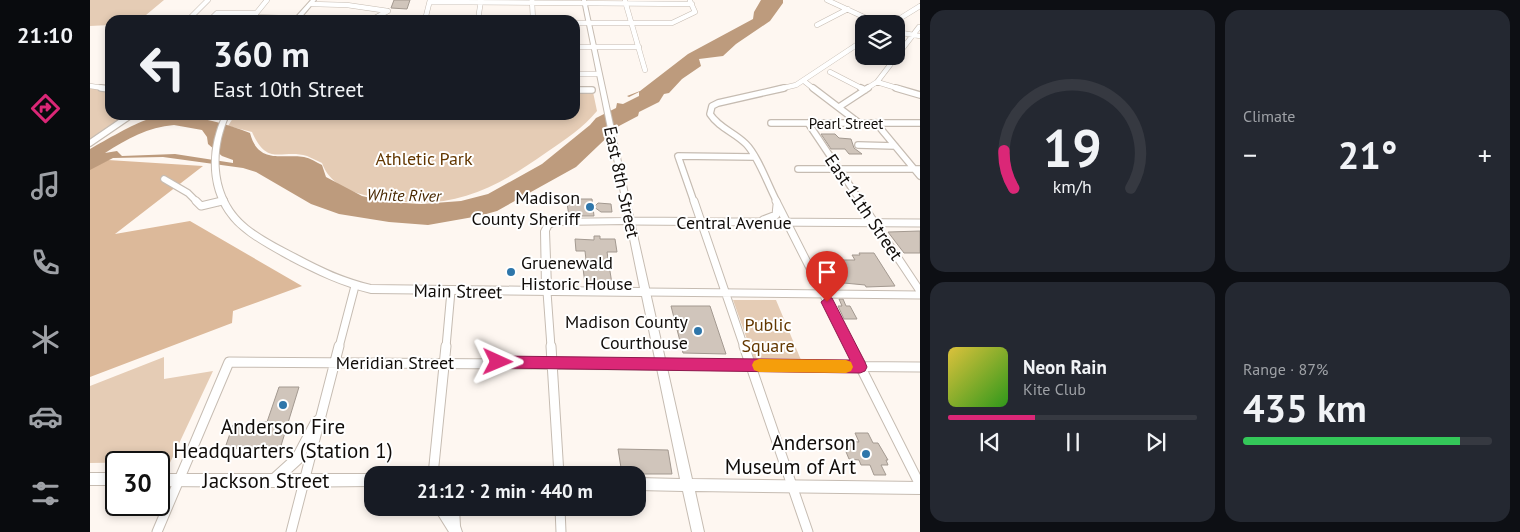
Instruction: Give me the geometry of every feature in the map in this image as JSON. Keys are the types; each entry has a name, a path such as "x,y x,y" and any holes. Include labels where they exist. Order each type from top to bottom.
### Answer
{"main road":[{"path":"301,15 313,2"},
{"name":"East 8th Street","path":"584,2 661,364"},
{"path":"224,120 219,130 215,148 217,181 224,200"},
{"name":"Main Street","path":"224,200 229,211 257,238 327,277 355,286 371,289 451,291 646,292"},
{"name":"Central Avenue","path":"548,224 555,222 629,219"},
{"path":"547,292 545,231 548,224"},
{"path":"661,364 698,532"},
{"path":"273,481 297,459 320,418"},
{"path":"90,478 105,479"},
{"name":"Jackson Street","path":"170,480 364,480"},
{"path":"646,484 920,486"},
{"path":"445,516 455,530"},
{"path":"454,516 455,530"}],"street":[{"path":"193,15 208,0"},
{"path":"215,15 217,13 256,13 267,0"},
{"path":"827,0 859,15"},
{"path":"426,15 430,1 691,2 695,12 675,23 580,23"},
{"path":"479,15 480,1"},
{"path":"532,1 533,15"},
{"path":"313,2 347,4 388,11 380,15"},
{"path":"625,2 645,70"},
{"path":"905,16 920,6"},
{"path":"816,25 848,10"},
{"path":"839,107 877,82 919,27"},
{"path":"905,34 920,36"},
{"path":"580,46 639,47"},
{"path":"855,46 804,81 785,89 719,102 711,108 710,114 715,122 744,141 754,157 920,486"},
{"path":"830,72 865,90"},
{"path":"580,74 599,74"},
{"path":"804,81 859,123"},
{"path":"877,82 920,96"},
{"path":"90,86 105,88"},
{"path":"580,90 592,90"},
{"path":"90,142 123,120"},
{"name":"Pearl Street","path":"771,123 920,123"},
{"name":"East 11th Street","path":"808,123 920,291"},
{"path":"876,123 917,169 920,176"},
{"path":"858,145 895,146"},
{"path":"754,157 678,156 808,532"},
{"path":"798,169 917,169"},
{"path":"164,179 188,193 201,206 212,205 224,200"},
{"path":"753,222 770,219 776,215 775,197"},
{"name":"Central Avenue","path":"629,219 700,222 920,223"},
{"path":"291,532 355,286"},
{"path":"433,466 451,291"},
{"path":"547,292 558,466"},
{"name":"Main Street","path":"646,292 920,295"},
{"name":"Meridian Street","path":"179,480 229,362 444,362 920,367"},
{"path":"157,532 179,480"},
{"path":"560,516 561,532"}],"green space":[{"path":"90,0 164,0 146,15 105,15 105,25 90,26"},
{"path":"90,87 105,89 105,120 120,120 90,140"},
{"name":"Athletic Park","path":"580,92 593,92 597,111 580,128 505,179 464,196 420,203 395,201 354,192 341,186 329,176 322,163 298,154 270,153 264,150 258,143 252,132 228,126 232,120 580,120"},
{"name":"Public Square","path":"733,300 776,300 801,360 754,359"},
{"path":"164,357 164,379 213,371 170,463 170,451 105,451 105,463 90,463 90,386"}],"shaded area":[{"path":"761,0 783,0 783,3 770,21 736,44 723,56 699,59 701,66 682,79 669,93 664,94 659,102 639,112 638,116 619,126 576,167 497,211 479,216 428,225 389,222 339,214 311,204 256,172 243,168 163,157 113,158 90,170 90,149 147,120 209,120 250,133 259,149 271,156 311,159 322,165 326,177 362,196 388,202 421,204 461,201 488,194 542,164 596,118 616,108 617,103 623,104 639,96 639,92 629,97 627,96 640,91 688,54 753,19 754,12","holes":["174,125 202,130 207,137 208,144 222,156 233,160 233,163 175,154 122,156 117,151 105,153 147,131 164,126"]},
{"path":"108,160 203,166 115,234 190,221 302,286 233,311 232,323 90,377 90,169"}],"building":[{"path":"394,0 410,0 407,9 391,8"},
{"path":"821,134 835,134 839,138 851,139 854,148 862,154 849,154 845,149 831,149"},
{"name":"Madison County Sheriff","path":"578,199 592,199 594,216 569,216 567,203"},
{"path":"598,203 611,204 612,212 601,212 594,207"},
{"path":"920,231 920,253 904,253 888,232"},
{"path":"594,236 600,236 600,239 615,239 617,252 607,252 612,284 585,284 582,260 586,260 585,251 576,251 575,239 594,240"},
{"path":"859,253 874,253 895,286 866,287 865,285 844,283 838,271 834,271 831,265 836,265 833,260 855,260 852,255 860,255"},
{"path":"839,299 843,299 846,306 850,306 857,319 844,319 838,306 842,306"},
{"name":"Madison County Courthouse","path":"671,306 710,306 726,354 683,353"},
{"name":"Anderson Fire Headquarters (Station 1)","path":"279,387 299,387 280,449 225,448 233,425 257,426 259,422 267,422"},
{"name":"Anderson Museum of Art","path":"855,433 868,433 873,443 878,443 888,460 886,460 888,465 881,465 886,475 874,475 870,465 861,465 859,460 849,459 844,447 847,447 845,441 859,442"},
{"path":"618,449 668,450 672,474 646,474 646,466 621,466"}],"slow traffic":[{"path":"759,365 846,367"}],"place":[{"name":"Madison County Sheriff","path":"590,207"},
{"name":"Gruenewald Historic House","path":"511,272"},
{"name":"Madison County Courthouse","path":"698,331"},
{"name":"Anderson Fire Headquarters (Station 1)","path":"283,405"},
{"name":"Anderson Museum of Art","path":"866,454"}],"route":[{"path":"498,362 860,367 827,302"}],"water label":[{"name":"White River","path":"404,195"}]}
